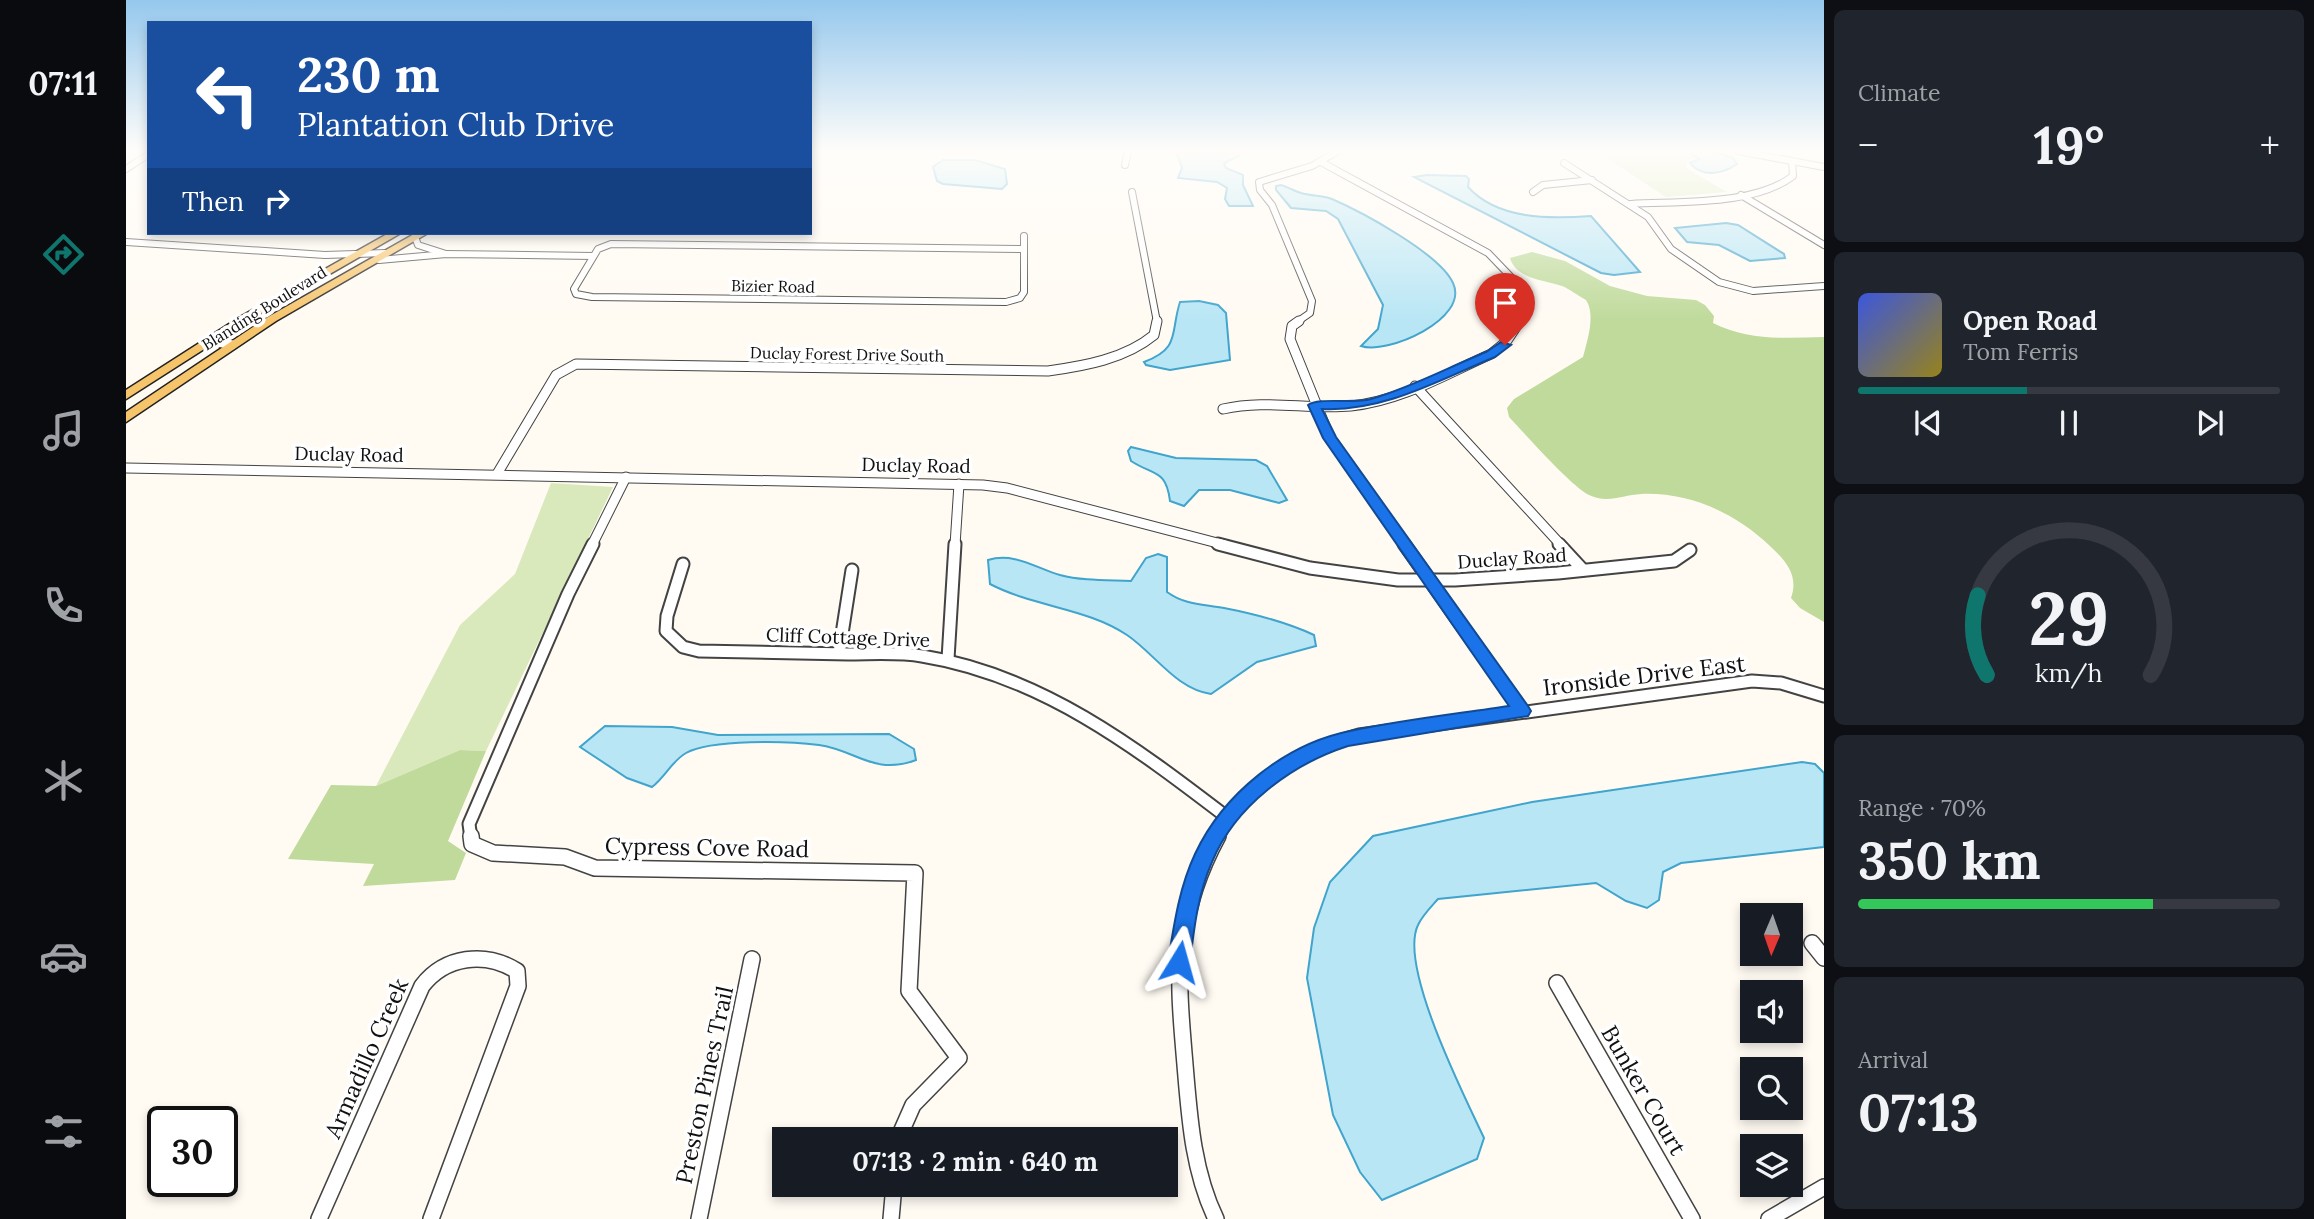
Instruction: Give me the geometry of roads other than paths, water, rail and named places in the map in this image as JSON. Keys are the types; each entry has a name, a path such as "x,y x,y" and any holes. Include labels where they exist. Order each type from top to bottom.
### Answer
{"main road":[{"name":"Blanding Boulevard","path":"126,395 209,340 393,235"},
{"name":"Blanding Boulevard","path":"126,418 232,345 419,235"}],"street":[{"name":"Duclay Forest Drive South","path":"497,474 556,375 567,366 586,363 1048,371 1081,366 1147,342 1157,332 1135,208"},
{"path":"1273,208 1311,302 1310,313 1292,326 1290,339 1314,405 1330,438 1522,711"},
{"path":"1223,409 1241,404 1364,405 1491,354 1505,345 1521,323 1523,312 1519,288 1506,269 1475,244 1407,208"},
{"path":"1636,208 1648,217 1671,249 1719,282 1761,291 1824,286"},
{"path":"1762,208 1824,245"},
{"path":"419,235 418,245 446,254"},
{"path":"374,260 446,254 593,256 601,247 617,244 1023,249 1024,236"},
{"path":"126,242 355,256 386,253"},
{"name":"Bizier Road","path":"593,256 574,285 576,294 592,297 998,303 1014,300 1024,292 1023,249"},
{"path":"209,340 232,345"},
{"path":"1415,386 1583,570"},
{"name":"Duclay Road","path":"126,468 959,484 1007,488 1310,568 1398,580 1583,570 1674,561 1690,550"},
{"name":"Cypress Cove Road","path":"626,477 568,594 469,824 472,844 493,853 565,857 595,868 915,873 909,991 959,1058 913,1107 902,1127"},
{"path":"948,659 959,484"},
{"name":"Cliff Cottage Drive","path":"683,564 667,616 666,631 683,647 699,651 919,655 948,659 1063,701 1096,721 1228,818"},
{"path":"839,653 852,570"},
{"name":"Ironside Drive East","path":"1213,1214 1196,1154 1181,1016 1179,962 1187,907 1204,857 1228,818 1268,776 1317,749 1384,731 1522,711 1752,681 1781,683 1824,696"},
{"path":"1812,943 1824,958"},
{"name":"Preston Pines Trail","path":"699,1219 752,959"},
{"name":"Armadillo Creek","path":"319,1219 422,986 444,964 458,960 506,962 517,971 518,986 431,1219"},
{"name":"Bunker Court","path":"1557,983 1692,1219"},
{"path":"1769,1219 1824,1187"},
{"path":"891,1219 893,1197"}],"water":[{"path":"1291,208 1350,208 1399,235 1433,259 1453,283 1455,296 1449,309 1438,321 1406,340 1389,345 1361,346 1378,329 1383,305 1338,219 1326,211"},
{"path":"1474,208 1500,208 1542,217 1591,216 1640,272 1614,275 1601,273"},
{"path":"1726,223 1738,225 1784,254 1785,258 1750,261 1719,245 1687,242 1675,228"},
{"path":"1199,301 1218,305 1226,313 1230,360 1170,370 1146,365 1144,362 1156,357 1169,345 1180,302"},
{"path":"1131,447 1176,458 1256,460 1267,466 1287,500 1279,503 1230,490 1199,490 1184,506 1170,501 1162,478 1131,461 1128,451"},
{"path":"1158,554 1167,557 1167,592 1187,602 1247,613 1292,626 1314,635 1316,646 1257,662 1211,694 1198,691 1176,678 1127,635 1111,626 990,584 988,560 998,558 1016,559 1069,577 1131,581 1146,558"},
{"path":"605,726 672,727 718,735 889,734 914,749 916,760 901,764 877,764 819,745 731,743 698,748 686,753 652,787 627,778 580,747"},
{"path":"1802,762 1815,764 1824,773 1824,847 1681,863 1663,872 1659,900 1647,908 1626,901 1596,883 1438,899 1418,925 1414,944 1417,970 1436,1032 1484,1138 1477,1159 1382,1200 1360,1172 1333,1115 1307,978 1314,928 1330,882 1373,836 1532,802"}]}
